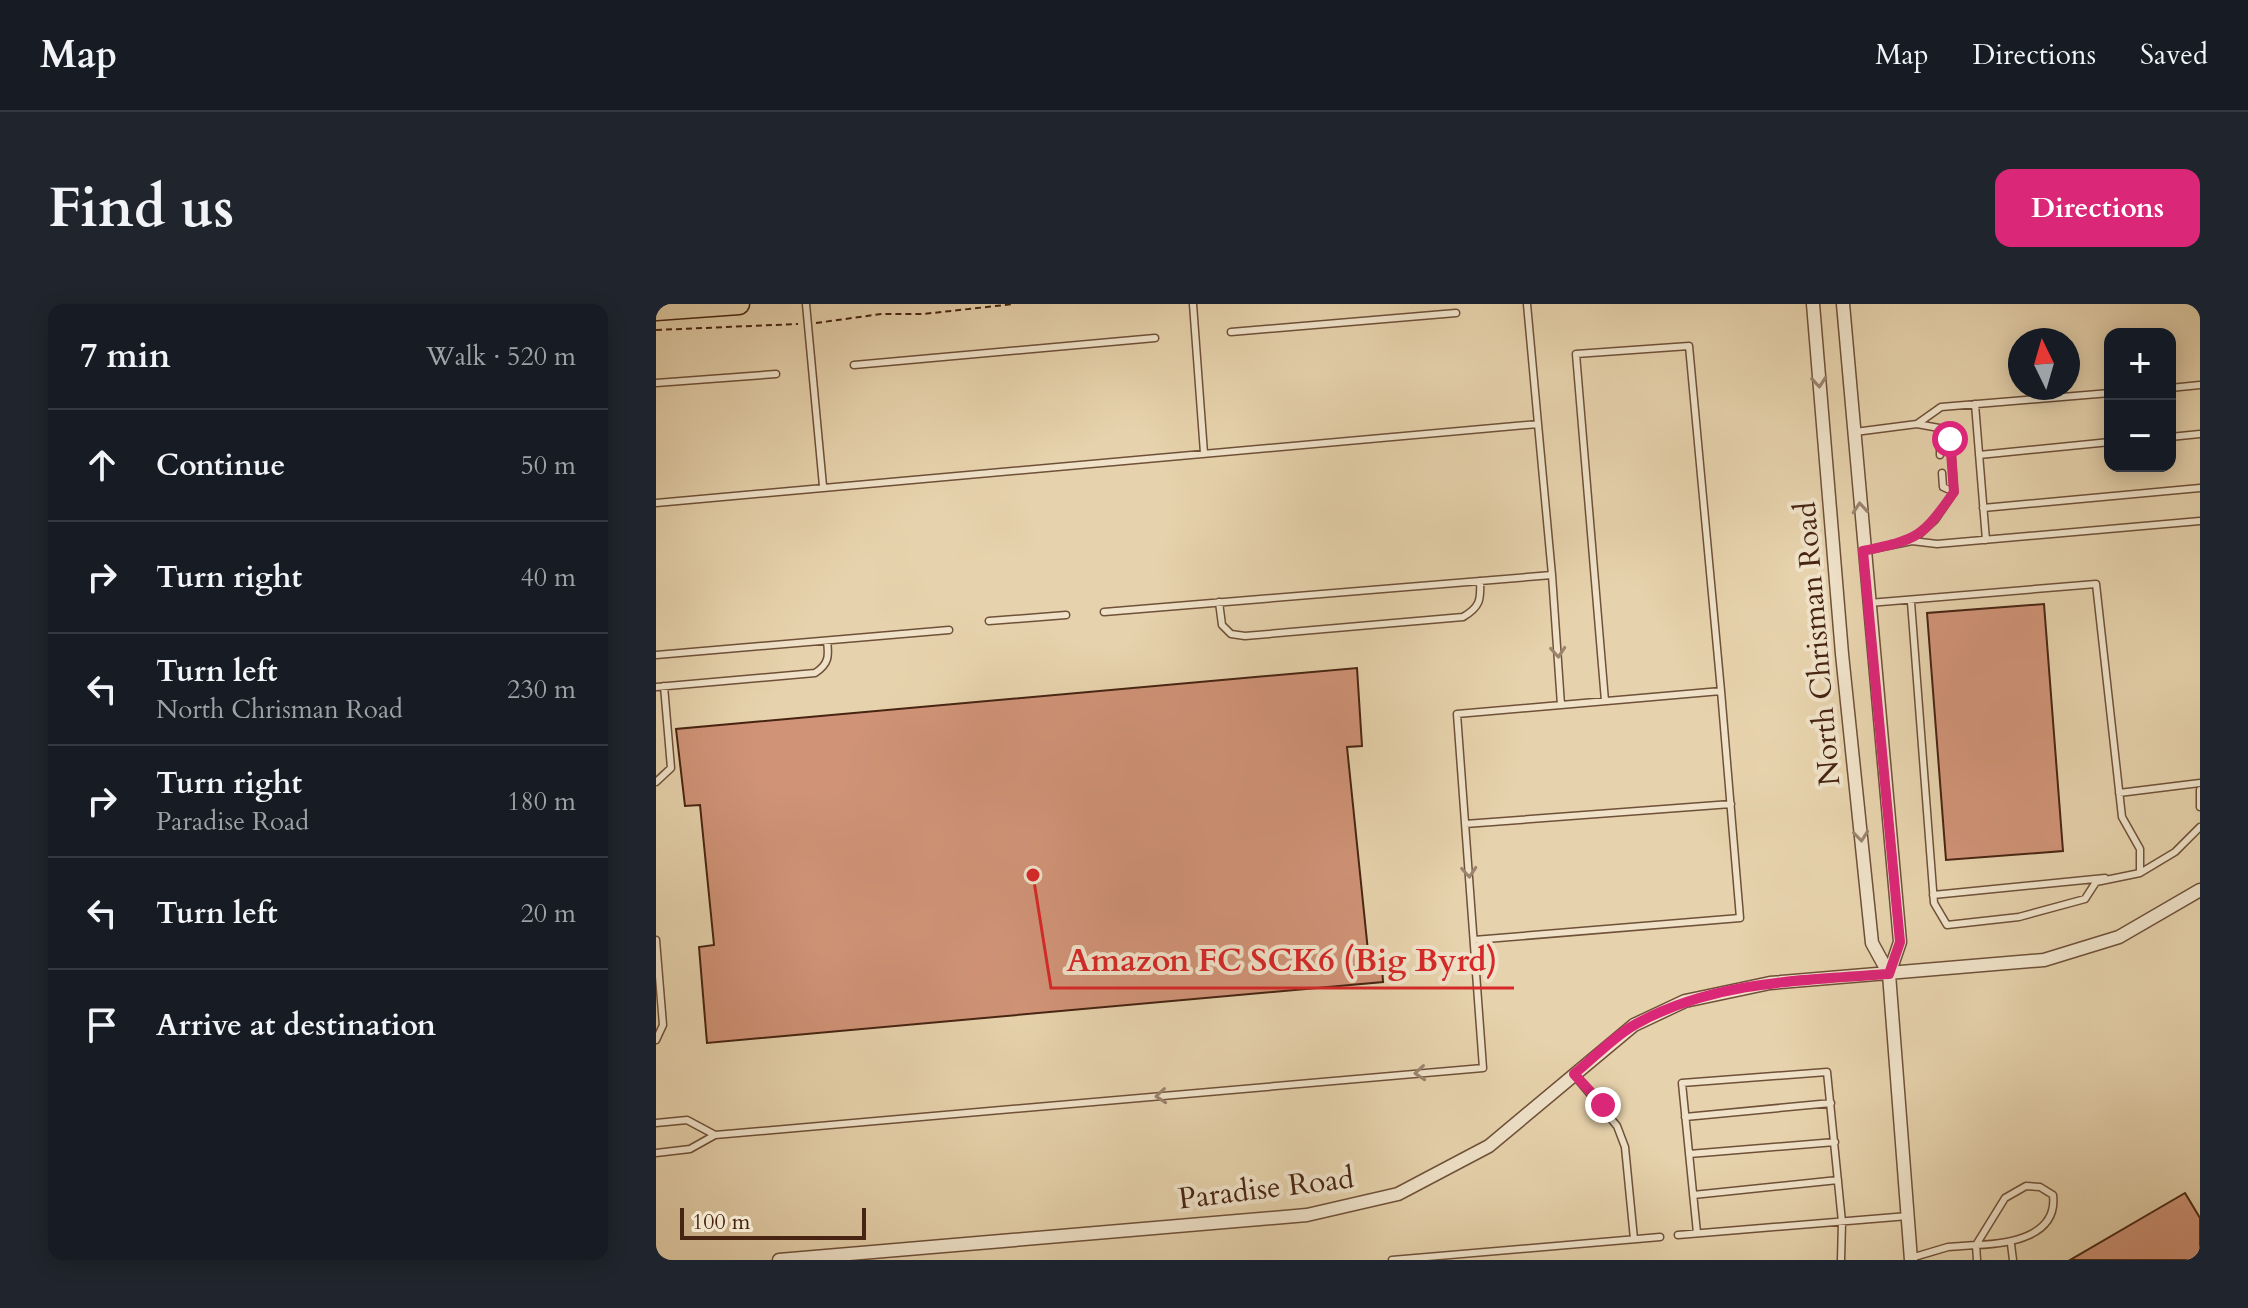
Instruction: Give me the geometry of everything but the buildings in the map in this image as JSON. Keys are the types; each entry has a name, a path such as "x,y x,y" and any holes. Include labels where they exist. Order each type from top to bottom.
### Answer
{"main road":[{"path":"656,310 739,304"}],"street":[{"name":"North Chrisman Road","path":"1813,304 1872,943 1889,974"},
{"name":"North Chrisman Road","path":"1843,304 1867,603 1900,942 1889,974 1911,1259"},
{"name":"Paradise Road","path":"779,1260 896,1256 1307,1215 1398,1194 1489,1146 1634,1025 1685,1001 1770,983 2015,965 2078,951 2151,921 2200,890"}],"lane":[{"path":"806,304 823,486"},
{"path":"1193,304 1204,453"},
{"path":"1527,304 1561,705"},
{"path":"1231,332 1456,313"},
{"path":"854,365 1155,338"},
{"path":"1474,940 1740,918 1689,346 1576,354 1605,701"},
{"path":"656,383 776,374"},
{"path":"2176,387 2200,385"},
{"path":"1917,424 1941,407 2104,393"},
{"path":"1975,404 1986,540"},
{"path":"656,503 1538,424"},
{"path":"1854,432 1917,424 1950,430 1954,492 1935,520 1912,541"},
{"path":"2176,436 2200,434"},
{"path":"1940,455 1940,446 1950,439"},
{"path":"1979,455 2104,443"},
{"path":"1942,473 1943,487 1954,492"},
{"path":"1983,508 2200,488"},
{"path":"1863,551 1912,541 1937,544 2200,521"},
{"path":"1104,612 1552,575"},
{"path":"1219,602 1222,625 1231,634 1245,636 1463,617 1475,610 1481,600 1480,581"},
{"path":"1867,603 1911,602 2096,584 2122,817 2140,849 2140,873"},
{"path":"1911,602 1933,895 1947,925 2019,917 2085,899 2096,882 2140,873 2175,852 2200,827"},
{"path":"989,621 1066,615"},
{"path":"656,655 949,630"},
{"path":"656,687 815,673 825,667 829,656 827,641"},
{"path":"656,782 671,768 664,686"},
{"path":"656,1153 690,1149 715,1135 1483,1068 1457,714 1721,691"},
{"path":"2119,793 2200,783"},
{"path":"2200,790 2200,807"},
{"path":"1465,824 1731,804"},
{"path":"1933,895 2098,877 2108,879"},
{"path":"656,940 663,1025 656,1040"},
{"path":"1697,1233 1682,1083 1827,1072 1842,1222 1841,1260"},
{"path":"1574,1074 1617,1126 1625,1147 1634,1239"},
{"path":"1685,1117 1831,1103"},
{"path":"656,1123 687,1120 715,1135"},
{"path":"1689,1154 1835,1142"},
{"path":"1693,1195 1838,1180"},
{"path":"1911,1259 1948,1247 1976,1245 2011,1244 2050,1222 2055,1210 2053,1195 2040,1187 2026,1186 2005,1198 1976,1245 1977,1260"},
{"path":"1678,1235 1908,1216"},
{"path":"1392,1260 1660,1237"},
{"path":"2011,1244 2013,1260"}],"path":[{"path":"656,330 808,323 1014,304"}],"place":[{"name":"Amazon FC SCK6 (Big Byrd)","path":"1033,875"}],"route":[{"path":"1603,1105 1574,1074 1634,1025 1685,1001 1770,983 1889,974 1900,942 1863,551 1912,541 1935,520 1954,492 1950,439"}]}
